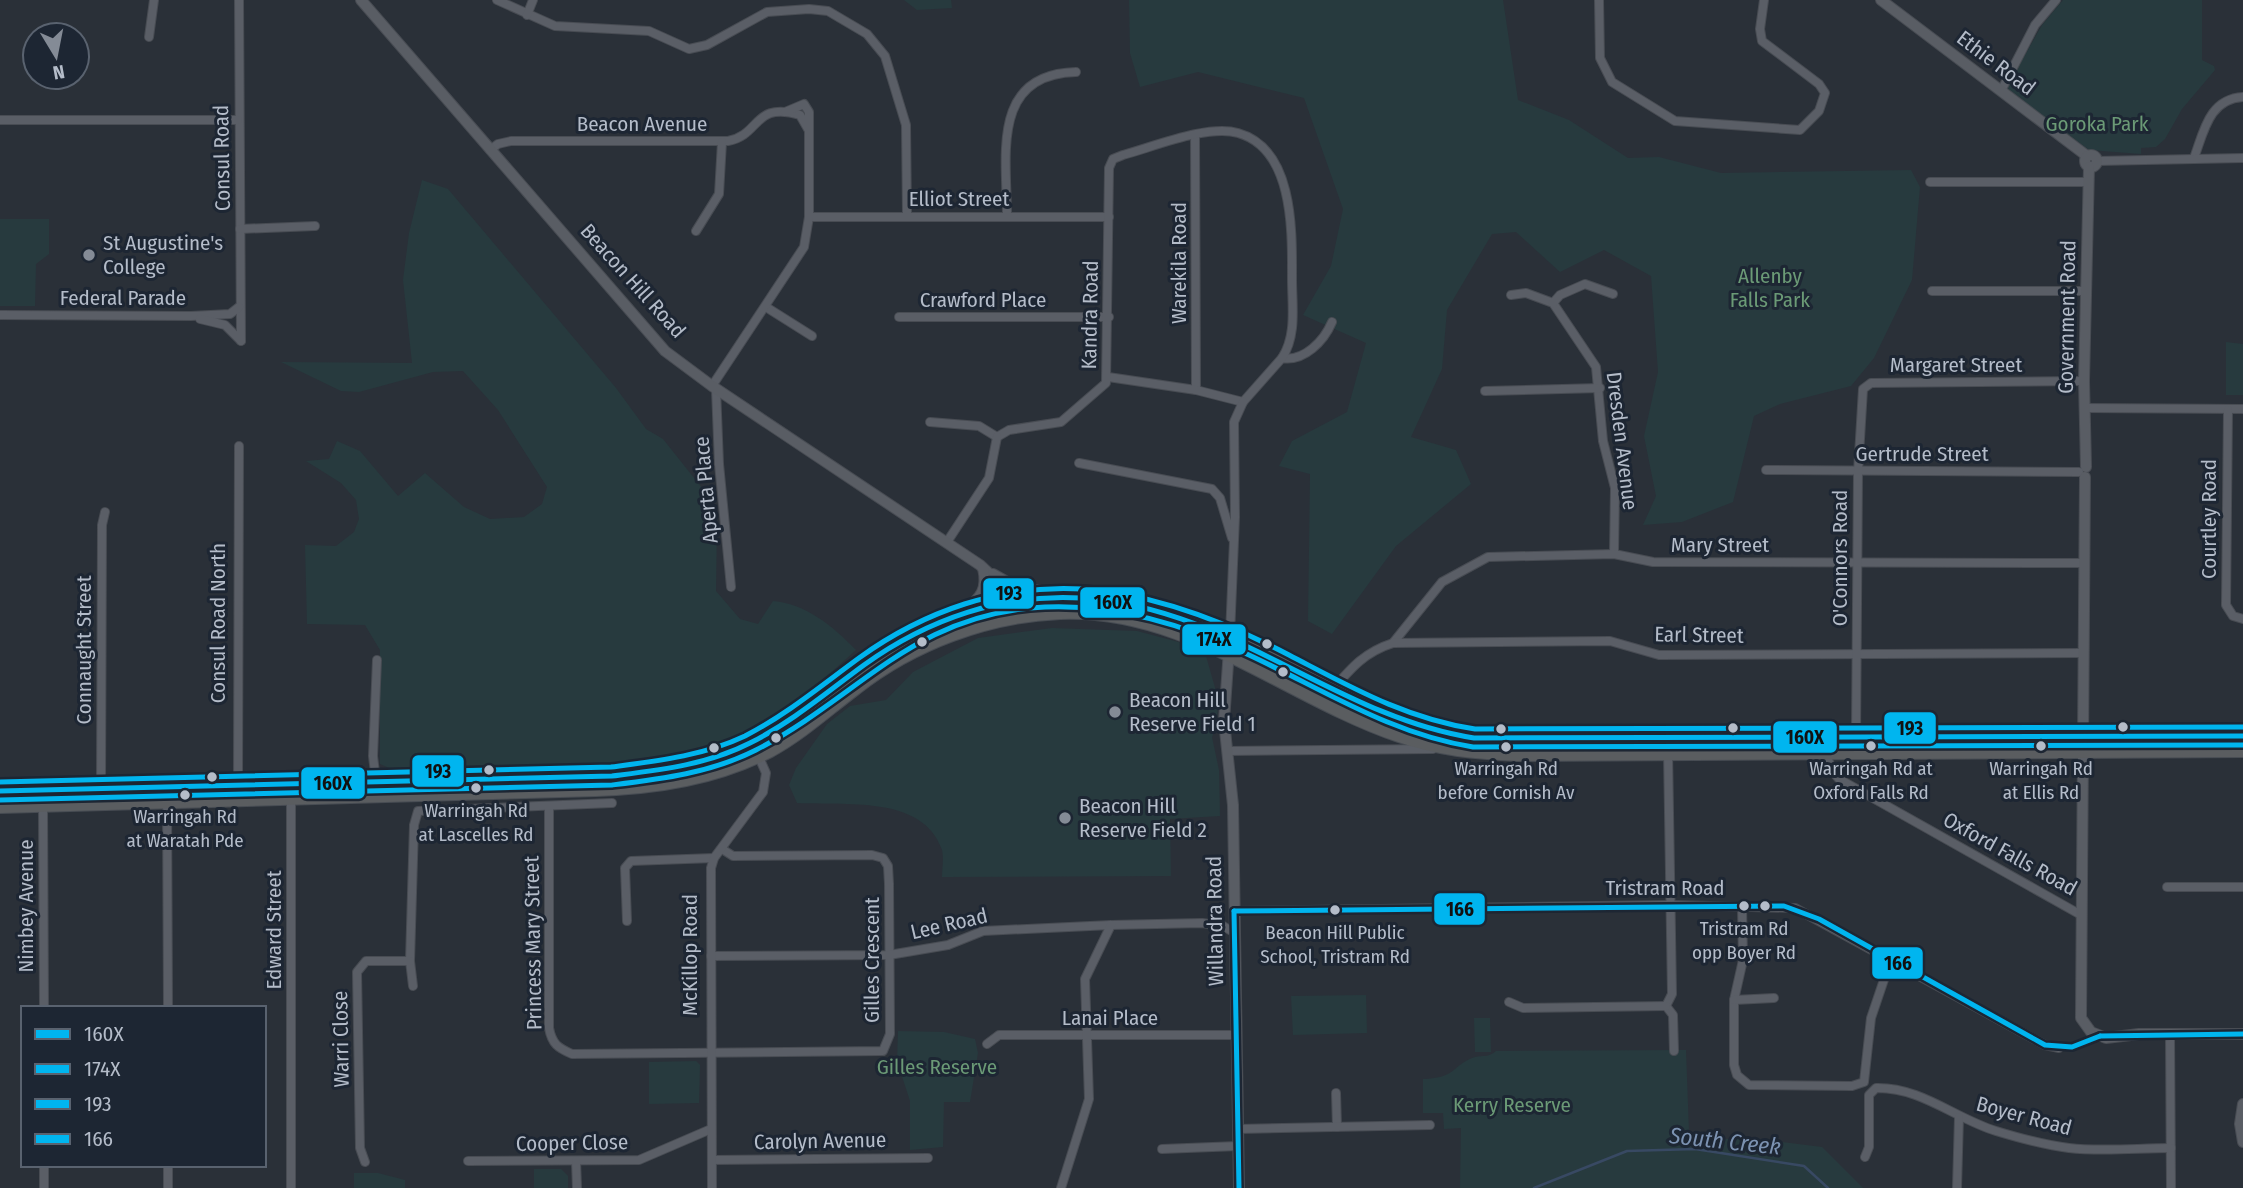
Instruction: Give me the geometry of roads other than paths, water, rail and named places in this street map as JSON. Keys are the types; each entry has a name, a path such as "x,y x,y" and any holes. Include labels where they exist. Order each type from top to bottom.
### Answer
{"highway":[{"path":"0,806 376,781 612,776 699,762 755,749 889,648 959,615 1003,603 1070,598 1134,604 1172,614 1230,635 1390,717 1437,732 1474,738 1856,737 2243,750"},
{"path":"1003,603 1005,619"},
{"path":"238,792 291,798 633,788 694,778 803,729 854,688 899,658 937,640 1005,619 1060,612 1095,613 1167,629 1229,654 1377,726 1453,748 1518,754 1824,751 2243,736"},
{"path":"0,792 102,789 167,794"}],"main road":[{"name":"Beacon Hill Road","path":"361,0 665,351 714,388 987,570 1016,587 1043,590 1070,598"},
{"name":"Ethie Road","path":"1881,0 2091,161"},
{"name":"Government Road","path":"2091,161 2087,182 2084,381 2081,1018 2091,1031 2106,1038 2170,1034"},
{"path":"987,570 999,586 1003,603"},
{"path":"959,615 983,594 987,570"},
{"name":"Willandra Road","path":"1230,635 1224,720 1233,805 1239,1188"},
{"path":"2170,1034 2243,1034"},
{"path":"2243,1104 2239,1124 2243,1142"}],"street":[{"path":"149,37 154,0"},
{"name":"Consul Road","path":"191,316 225,325 241,341 239,0"},
{"path":"497,0 563,28 649,31 689,49 707,46 767,12 809,9 828,11 867,34 885,56 906,125 907,216"},
{"path":"527,15 533,0"},
{"path":"1599,0 1600,58 1612,82 1675,121 1800,130 1819,111 1825,93 1819,84 1762,41 1760,29 1764,0"},
{"path":"2001,91 2035,25 2056,0"},
{"path":"1007,216 1007,130 1012,108 1019,96 1039,80 1076,72"},
{"path":"2194,158 2214,110 2228,99 2243,97"},
{"name":"Beacon Avenue","path":"490,150 498,144 511,141 722,142 742,137 766,114 785,112 803,117 808,129 809,217 801,254 714,388"},
{"path":"0,120 238,120"},
{"path":"1195,135 1220,130 1249,137 1270,157 1282,182 1291,215 1290,343 1282,358 1243,402 1234,422 1230,635"},
{"name":"Kandra Road","path":"997,437 1009,430 1061,422 1099,392 1108,377 1110,163 1117,156 1195,135"},
{"name":"Warekila Road","path":"1195,135 1196,390"},
{"path":"696,231 719,194 722,142"},
{"path":"2091,161 2243,158"},
{"path":"1930,182 2087,182"},
{"name":"Elliot Street","path":"809,217 1109,217"},
{"path":"240,229 315,226"},
{"path":"1511,295 1526,293 1553,303 1560,295 1585,284 1612,294"},
{"path":"1932,291 2087,291"},
{"name":"Dresden Avenue","path":"1553,303 1591,356 1600,388 1603,441 1615,488 1614,554"},
{"name":"Federal Parade","path":"0,315 191,316 233,313 240,304"},
{"path":"766,307 812,336"},
{"name":"Crawford Place","path":"899,317 1109,317"},
{"path":"1282,358 1295,357 1317,345 1332,322"},
{"path":"1108,377 1196,390 1243,402"},
{"name":"Margaret Street","path":"1871,383 2084,381"},
{"name":"O'Connors Road","path":"1856,737 1858,472 1863,389 1871,383"},
{"name":"Aperta Place","path":"714,388 731,587"},
{"path":"1485,391 1600,388"},
{"path":"2085,408 2243,410"},
{"name":"Courtley Road","path":"2228,410 2226,605 2233,616 2243,619"},
{"path":"930,422 979,426 997,437 989,478 947,542"},
{"name":"Consul Road North","path":"238,792 239,446"},
{"path":"1079,463 1212,489 1220,498 1233,541"},
{"name":"Gertrude Street","path":"1766,470 2083,472"},
{"name":"Connaught Street","path":"102,789 104,512"},
{"name":"Mary Street","path":"1394,643 1442,582 1489,557 1614,554 1657,563 2085,563"},
{"name":"Earl Street","path":"1333,689 1357,661 1374,649 1394,643 1610,641 1659,655 2084,653"},
{"path":"376,781 373,755 377,660"},
{"path":"1227,751 1358,748 1374,752 1453,748"},
{"path":"627,921 625,868 631,860 714,858 764,792 766,773 755,749"},
{"name":"Oxford Falls Road","path":"1824,751 1839,779 2081,915"},
{"path":"1666,1006 1672,994 1668,752"},
{"path":"456,793 456,809"},
{"path":"167,794 168,1006"},
{"name":"Edward Street","path":"291,798 291,1188"},
{"path":"413,986 410,961 416,814 423,810 612,803"},
{"name":"Nimbey Avenue","path":"43,805 44,1006"},
{"name":"Princess Mary Street","path":"549,806 550,1028 554,1045 572,1054 711,1054"},
{"name":"Gilles Crescent","path":"711,1054 883,1051 890,1034 889,884 888,866 883,858 872,855 733,856 722,849"},
{"name":"McKillop Road","path":"712,1188 711,868 714,858"},
{"path":"2167,887 2243,887"},
{"name":"Tristram Road","path":"1234,911 1671,905 1795,908 1891,958 2045,1045 2059,1048"},
{"path":"1742,905 1743,960 1734,1000 1734,1065 1741,1080 1760,1087 1823,1083 1852,1086 1864,1082 1871,1018 1891,958"},
{"name":"Lee Road","path":"711,956 889,955 948,945 983,930 1202,923 1223,926 1235,933"},
{"path":"1061,1188 1089,1099 1085,979 1111,925"},
{"name":"Warri Close","path":"365,1162 360,1148 357,972 366,961 410,961"},
{"path":"1734,1000 1774,998"},
{"path":"1509,1002 1523,1008 1666,1006"},
{"path":"1666,1006 1673,1015 1674,1051"},
{"path":"2170,1034 2171,1188"},
{"name":"Lanai Place","path":"988,1044 999,1035 1236,1035"},
{"name":"Boyer Road","path":"1865,1157 1869,1147 1869,1096 1876,1088 1915,1092 1959,1117 1994,1130 2070,1148 2171,1148"},
{"path":"1336,1093 1337,1126"},
{"path":"1957,1188 1959,1117"},
{"path":"1238,1129 1430,1125"},
{"name":"Cooper Close","path":"468,1161 639,1160 712,1129"},
{"path":"1162,1149 1238,1146"},
{"name":"Carolyn Avenue","path":"712,1160 928,1158"},
{"path":"576,1161 576,1188"},
{"path":"44,1167 44,1188"},
{"path":"168,1167 169,1188"}],"waterway":[{"name":"South Creek","path":"1534,1188 1627,1151 1695,1149 1804,1166 1828,1188"}],"place":[{"name":"St Augustine's College","path":"89,255"},
{"name":"Beacon Hill Reserve Field 1","path":"1115,712"},
{"name":"Warringah Rd at Oxford Falls Rd","path":"1871,746"},
{"name":"Warringah Rd at Ellis Rd","path":"2041,746"},
{"name":"Warringah Rd before Cornish Av","path":"1506,747"},
{"name":"Warringah Rd at Lascelles Rd","path":"476,788"},
{"name":"Warringah Rd at Waratah Pde","path":"185,795"},
{"name":"Beacon Hill Reserve Field 2","path":"1065,818"},
{"name":"Tristram Rd opp Boyer Rd","path":"1744,906"},
{"name":"Beacon Hill Public School, Tristram Rd","path":"1335,910"}],"park label":[{"name":"Goroka Park","path":"2097,124"},
{"name":"Allenby Falls Park","path":"1770,288"},
{"name":"Gilles Reserve","path":"937,1067"},
{"name":"Kerry Reserve","path":"1512,1105"}]}
